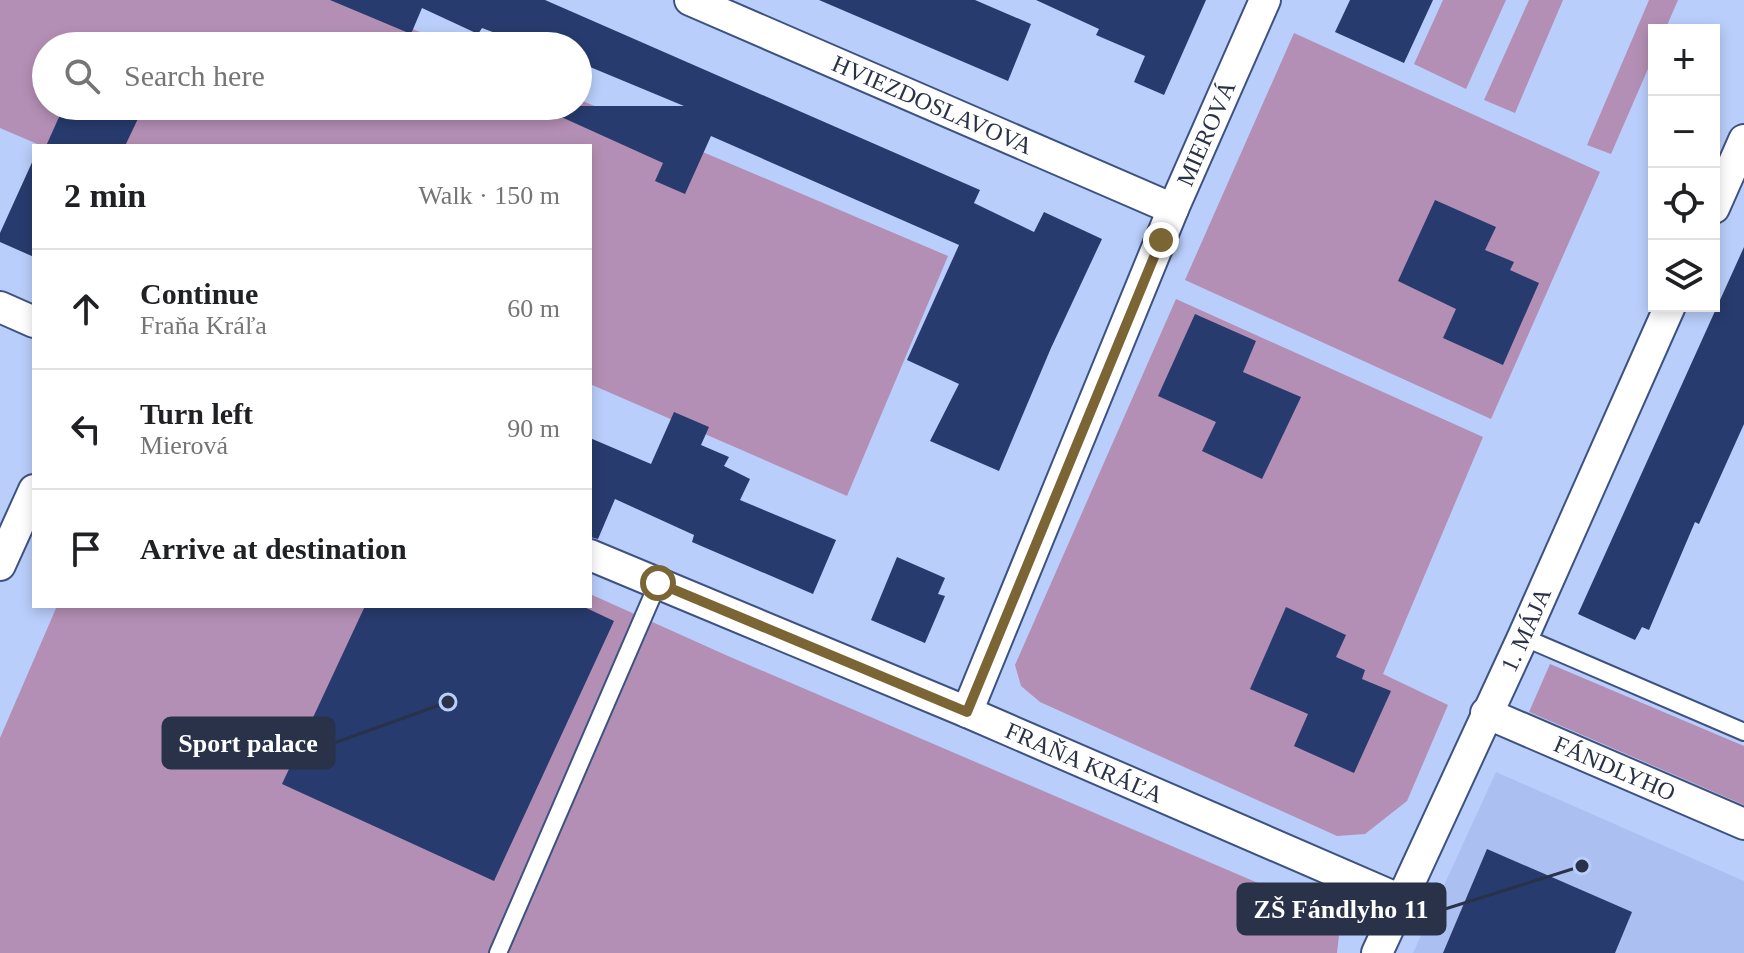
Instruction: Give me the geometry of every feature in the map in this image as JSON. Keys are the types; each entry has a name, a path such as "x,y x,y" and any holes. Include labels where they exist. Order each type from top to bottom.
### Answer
{"street":[{"name":"HVIEZDOSLAVOVA","path":"690,0 1173,209"},
{"name":"MIEROVÁ","path":"967,712 1173,209 1265,0"},
{"path":"1720,194 1744,140"},
{"path":"0,307 32,321"},
{"name":"1. MÁJA","path":"1377,953 1523,637 1667,312"},
{"path":"0,565 32,494"},
{"name":"FRAŇA KRÁĽA","path":"592,556 967,712 1401,900"},
{"name":"FÁNDLYHO","path":"1486,713 1744,824"}],"lane":[{"path":"498,953 658,583"},
{"path":"1523,637 1744,732"}],"shaded area":[{"path":"0,0 344,0 420,32 32,32 32,120 592,120 592,105 948,256 847,496 592,385 592,144 37,144 0,128"},
{"path":"1443,0 1506,0 1466,89 1414,64"},
{"path":"1529,0 1563,0 1515,113 1484,100"},
{"path":"1649,0 1678,0 1668,24 1648,24 1648,69 1611,154 1587,145"},
{"path":"1294,33 1600,172 1491,419 1185,280"},
{"path":"1176,299 1483,437 1383,674 1448,705 1407,801 1365,834 1337,836 1040,702 1021,686 1015,665"},
{"path":"592,595 1319,909 1340,926 1337,953 0,953 0,738 56,608 592,608"},
{"path":"1550,664 1744,746 1744,805 1529,712"},
{"path":"1496,772 1744,881 1744,953 1413,953"}],"building":[{"path":"330,0 545,0 980,190 974,203 1034,232 1044,212 1102,239 999,471 930,441 959,384 907,360 959,245 711,136 685,194 655,181 663,163 568,120 592,120 592,106 684,106 592,68 592,32 493,32 482,28 479,32 474,32 422,8 412,32"},
{"path":"819,0 975,0 1031,24 1008,81"},
{"path":"1036,0 1206,0 1164,95 1134,82 1145,56 1096,35 1099,29"},
{"path":"1350,0 1433,0 1404,63 1335,32"},
{"path":"58,120 137,120 126,144 47,144"},
{"path":"32,162 32,256 0,242 0,233"},
{"path":"1435,200 1496,227 1485,250 1514,262 1510,270 1539,283 1503,365 1443,338 1456,309 1398,281"},
{"path":"1744,247 1744,424 1699,524 1695,522 1649,630 1642,627 1635,640 1578,614 1715,312 1720,312 1720,300"},
{"path":"1195,314 1256,341 1243,372 1301,397 1262,479 1202,451 1216,422 1158,396"},
{"path":"674,412 709,427 701,445 729,457 724,466 750,479 740,500 836,540 813,594 692,542 694,535 615,499 598,539 592,538 592,439 651,464"},
{"path":"897,557 945,578 938,594 945,596 925,643 871,620"},
{"path":"1286,607 1346,635 1336,657 1365,670 1362,679 1391,691 1354,773 1294,746 1308,714 1250,689"},
{"path":"364,608 586,608 614,621 494,881 282,784"},
{"path":"1487,849 1632,912 1615,953 1443,953"}],"place":[{"name":"Sport palace","path":"448,702"},
{"name":"ZŠ Fándlyho 11","path":"1582,866"}],"route":[{"path":"658,583 967,712 1161,240"}]}
